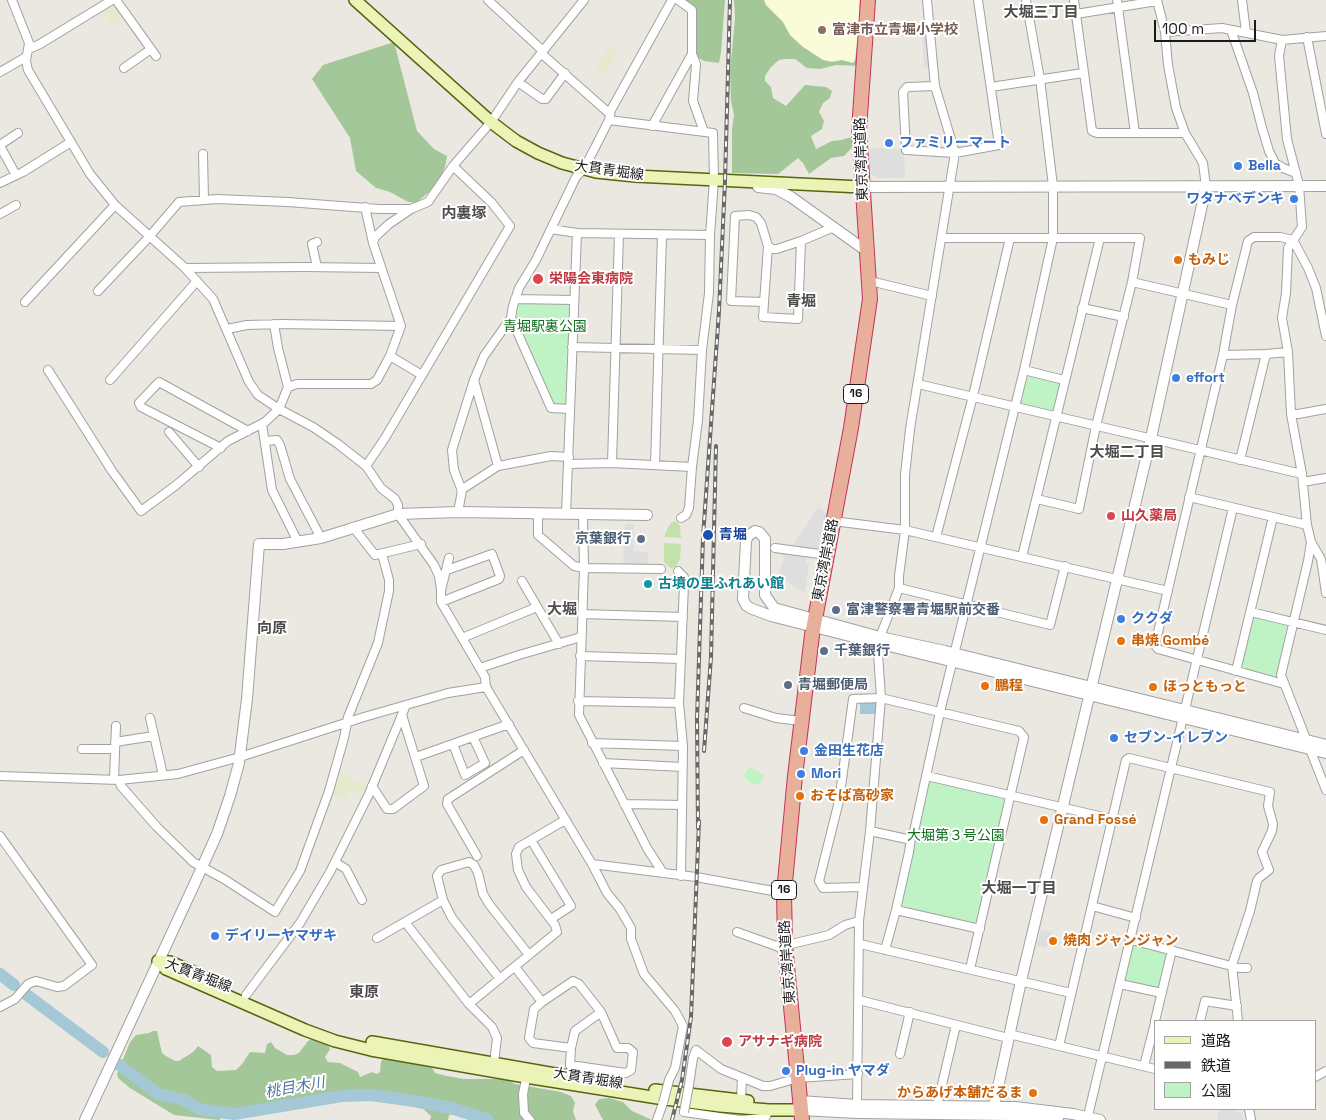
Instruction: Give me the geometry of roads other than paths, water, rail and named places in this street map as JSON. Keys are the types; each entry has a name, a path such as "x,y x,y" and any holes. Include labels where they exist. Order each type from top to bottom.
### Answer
{"highway":[{"name":"東京湾岸道路","path":"801,1110 785,945 784,893 788,836 814,622 851,428 867,324 870,281 861,187 859,130 868,0"}],"main road":[{"name":"大貫青堀線","path":"355,0 491,122 516,141 562,163 584,169 635,176 861,187"},
{"name":"大貫青堀線","path":"158,961 170,962 308,1023 374,1043 494,1063 527,1073 711,1105 769,1110 801,1110"},
{"name":"大貫青堀線","path":"158,961 166,969 304,1030 335,1041 371,1050 527,1073 781,1104 801,1110"}],"street":[{"path":"12,0 29,43 27,53 28,70 90,174 115,205 185,268 214,299 249,382 258,395 279,409 313,427 366,466 381,488 395,499 398,505 398,514 434,565 439,576 441,602 485,677 486,687 592,864 607,893 620,909 631,928 631,939 644,974 675,1011 683,1026 675,1068 669,1080 657,1120"},
{"path":"97,0 101,8"},
{"path":"0,72 40,44 114,0 153,52 124,68"},
{"path":"488,0 609,117 652,126 713,133 720,180 710,235 709,293 688,508 686,515 681,518"},
{"path":"373,243 375,237 389,224 411,209 428,202 453,166 491,122 518,82 584,0"},
{"path":"458,512 461,490 454,470 452,450 474,380 484,356 511,318 515,299 576,177 584,169 615,101 672,0"},
{"path":"678,0 692,10 692,54 696,64 693,101 704,132"},
{"path":"857,1113 860,921 862,887 870,831 881,698 878,653 880,640 899,588 905,530 905,475 910,430 951,187 955,153 934,86 927,0"},
{"path":"934,86 907,88 903,92 906,150 955,153 999,145 978,0"},
{"path":"885,950 927,776 940,712 1024,370 1053,238 1053,186 1040,79 1026,0"},
{"path":"1074,0 1092,131 1097,133 1185,133"},
{"path":"992,1114 1021,981 1064,807 1089,690 1118,579 1151,438 1206,186 1203,163 1185,133 1172,89 1165,32 1157,0 1117,4 1076,14"},
{"path":"1242,0 1246,32"},
{"path":"1117,4 1135,132"},
{"path":"1165,32 1222,28 1282,40 1326,36"},
{"path":"1231,30 1253,93 1269,151 1275,163 1296,173"},
{"path":"1307,37 1326,134"},
{"path":"1282,40 1279,56 1281,83 1287,138 1299,185 1302,227 1288,248 1286,293 1282,318 1288,352 1291,414 1310,542 1308,561 1280,675 1326,790"},
{"path":"652,126 692,54"},
{"path":"518,82 542,99 546,99 565,73"},
{"path":"991,87 1083,73"},
{"path":"16,175 0,145 18,133"},
{"path":"0,183 71,142"},
{"path":"203,154 204,199"},
{"path":"366,466 385,438 510,226 492,203 453,166"},
{"path":"720,180 729,184 776,189 868,252"},
{"path":"861,187 1326,186"},
{"path":"98,292 150,237 179,202 204,199 411,209"},
{"path":"0,214 16,205"},
{"path":"25,302 115,205"},
{"path":"288,387 297,384 371,384 377,380 390,356 401,326 373,243 365,207"},
{"path":"764,302 731,301 735,216 749,215 756,217 761,223 768,246 763,317 798,318 801,241"},
{"path":"768,246 772,249 777,249 834,227"},
{"path":"551,229 577,233 710,235"},
{"path":"566,514 577,233"},
{"path":"612,463 614,348 620,234"},
{"path":"655,465 662,235"},
{"path":"1284,684 1156,648 1155,645 1248,241 1254,237 1280,237 1293,240 1316,288 1326,336"},
{"path":"942,238 1140,238 1124,317 1096,426 1078,509 1037,499"},
{"path":"936,538 973,396 1010,238"},
{"path":"1022,557 1100,238"},
{"path":"317,242 312,244 317,267"},
{"path":"185,268 381,268"},
{"path":"110,380 197,281"},
{"path":"870,281 932,296"},
{"path":"1132,282 1232,305"},
{"path":"515,299 574,300"},
{"path":"1082,308 1124,317"},
{"path":"511,318 551,408 570,409"},
{"path":"227,329 247,325 274,324 401,326"},
{"path":"48,370 112,471 141,511 228,441 262,424 279,409 288,387 274,324"},
{"path":"572,347 702,350"},
{"path":"1223,355 1288,352"},
{"path":"1240,460 1266,354"},
{"path":"390,356 422,376"},
{"path":"1024,370 1064,380"},
{"path":"474,380 498,466"},
{"path":"220,448 141,406 139,403 159,382 248,431"},
{"path":"918,384 1151,438 1240,460 1302,478 1326,478"},
{"path":"1291,414 1326,409"},
{"path":"262,424 272,490 298,542"},
{"path":"169,432 199,466"},
{"path":"265,442 277,440 290,479 321,538"},
{"path":"461,490 498,466 551,456 569,460 692,467"},
{"path":"1189,497 1307,525"},
{"path":"1088,1119 1233,508"},
{"path":"85,1120 202,868 217,834 230,796 240,758 247,699 259,544 283,544 321,538 398,514 458,512 647,515"},
{"path":"538,514 538,535 574,566 584,568 661,569"},
{"path":"583,514 584,568 578,700 579,715 647,848 663,873"},
{"path":"1236,671 1273,517"},
{"path":"834,521 905,530 1168,591"},
{"path":"353,528 375,555 421,544"},
{"path":"814,622 771,616 746,605 744,599 746,545 748,536 752,532 759,532 765,539 766,600 774,608 814,622 880,640 1307,744 1326,745"},
{"path":"1310,542 1321,559 1326,593"},
{"path":"775,548 827,555"},
{"path":"116,726 117,780 121,786 157,827 202,868 224,879 274,912 300,871 329,791 348,717 378,644 389,585 382,554"},
{"path":"441,602 499,579 500,576 492,554 447,570"},
{"path":"441,590 449,558"},
{"path":"899,588 1050,625 1065,566"},
{"path":"678,571 684,577 679,703 683,746 681,876"},
{"path":"522,581 559,644"},
{"path":"462,638 537,607"},
{"path":"1251,612 1326,630"},
{"path":"582,614 683,617"},
{"path":"480,668 581,637"},
{"path":"580,656 681,659"},
{"path":"0,776 117,780 178,774 240,758 364,717 448,693 486,687"},
{"path":"862,887 823,888 819,881 839,801 853,699 881,698 1019,731 1024,737 970,969"},
{"path":"578,700 679,703"},
{"path":"246,995 300,923 335,862 372,786 406,706"},
{"path":"744,708 776,718 801,721"},
{"path":"372,786 387,809 394,810 424,786 402,715"},
{"path":"150,718 163,775"},
{"path":"416,757 509,724"},
{"path":"82,749 115,745 154,736"},
{"path":"454,744 464,775 485,764 472,737"},
{"path":"592,743 683,746"},
{"path":"1307,744 1326,753"},
{"path":"477,856 448,804 448,799 524,750"},
{"path":"1059,1046 1126,760 1129,758 1270,792 1268,806 1272,831 1262,852 1270,870 1257,881 1250,911 1232,965 1238,1020"},
{"path":"603,763 683,767"},
{"path":"927,776 1112,819"},
{"path":"624,804 682,805"},
{"path":"470,1004 557,932 551,919 526,887 518,870 516,854 519,848 565,820"},
{"path":"870,831 907,839 911,838"},
{"path":"0,836 92,965 64,986 57,987 36,981 28,984 15,999 0,1007"},
{"path":"531,840 571,906 551,919"},
{"path":"335,862 346,869 362,900"},
{"path":"500,979 452,918 443,900 437,876 441,870 469,862 474,865 483,894 489,904 529,955"},
{"path":"592,864 663,873 784,893"},
{"path":"377,938 443,900"},
{"path":"1092,906 1136,918"},
{"path":"896,910 980,929"},
{"path":"737,932 779,947 829,935 845,925 860,921"},
{"path":"405,922 470,1004 492,1027 497,1038 494,1063"},
{"path":"1130,940 1247,968"},
{"path":"860,944 1071,993"},
{"path":"1155,1020 1172,950"},
{"path":"515,967 542,1002"},
{"path":"571,1048 533,1043 529,1038 534,1010 542,1002 573,981 579,984 601,1012 617,1048 628,1048 633,1052 630,1070 626,1073 570,1065 571,1048 575,1032 601,1012"},
{"path":"1120,984 1162,993"},
{"path":"859,1000 956,1025 1059,1046 1154,1069"},
{"path":"1200,1020 1205,1001 1237,1006"},
{"path":"900,1054 910,1012"},
{"path":"937,1106 956,1025"},
{"path":"1144,1066 1154,1026"},
{"path":"769,1110 765,1118 740,1120 684,1112 696,1050 720,1069 770,1086 798,1078 858,1074"},
{"path":"527,1073 523,1094 524,1113 530,1120"},
{"path":"741,1100 742,1078"},
{"path":"857,1113 937,1106 992,1114 1058,1120"},
{"path":"801,1110 908,1117 1044,1110 1100,1120"}],"water":[{"path":"860,702 876,702 876,714 860,714"}],"waterway":[{"name":"桃目木川","path":"0,974 14,985"},
{"name":"桃目木川","path":"27,995 103,1052"},
{"name":"桃目木川","path":"118,1064 158,1094 184,1100 199,1109 234,1114 342,1096 371,1095 451,1108 488,1120"}],"railway":[{"path":"698,828 697,719 703,537 719,311 730,0"},
{"path":"704,751 711,657 716,446"},
{"path":"672,1120 682,1080 691,1017 699,821"}],"place":[{"name":"富津市立青堀小学校","path":"822,30"},
{"name":"ファミリーマート","path":"889,143"},
{"name":"Bella","path":"1238,166"},
{"name":"ワタナベデンキ","path":"1294,199"},
{"name":"もみじ","path":"1178,260"},
{"name":"栄陽会東病院","path":"538,279"},
{"name":"effort","path":"1176,378"},
{"name":"山久薬局","path":"1111,516"},
{"name":"青堀","path":"708,535"},
{"name":"京葉銀行","path":"641,539"},
{"name":"古墳の里ふれあい館","path":"648,584"},
{"name":"富津警察署青堀駅前交番","path":"836,610"},
{"name":"ククダ","path":"1121,619"},
{"name":"串焼 Gombé","path":"1121,641"},
{"name":"千葉銀行","path":"824,651"},
{"name":"青堀郵便局","path":"788,685"},
{"name":"鵬程","path":"985,686"},
{"name":"ほっともっと","path":"1153,687"},
{"name":"セブン-イレブン","path":"1114,738"},
{"name":"金田生花店","path":"804,751"},
{"name":"Mori","path":"801,774"},
{"name":"おそば高砂家","path":"800,796"},
{"name":"Grand Fossé","path":"1044,820"},
{"name":"デイリーヤマザキ","path":"215,936"},
{"name":"焼肉 ジャンジャン","path":"1053,941"},
{"name":"アサナギ病院","path":"727,1042"},
{"name":"Plug-in ヤマダ","path":"786,1071"},
{"name":"からあげ本舗だるま","path":"1033,1093"}],"district":[{"name":"大堀三丁目","path":"1041,13"},
{"name":"内裏塚","path":"464,214"},
{"name":"青堀","path":"801,302"},
{"name":"大堀二丁目","path":"1127,453"},
{"name":"大堀","path":"562,610"},
{"name":"向原","path":"272,629"},
{"name":"大堀一丁目","path":"1019,889"},
{"name":"東原","path":"364,993"}],"park label":[{"name":"青堀駅裏公園","path":"545,327"},
{"name":"大堀第３号公園","path":"956,836"}]}
